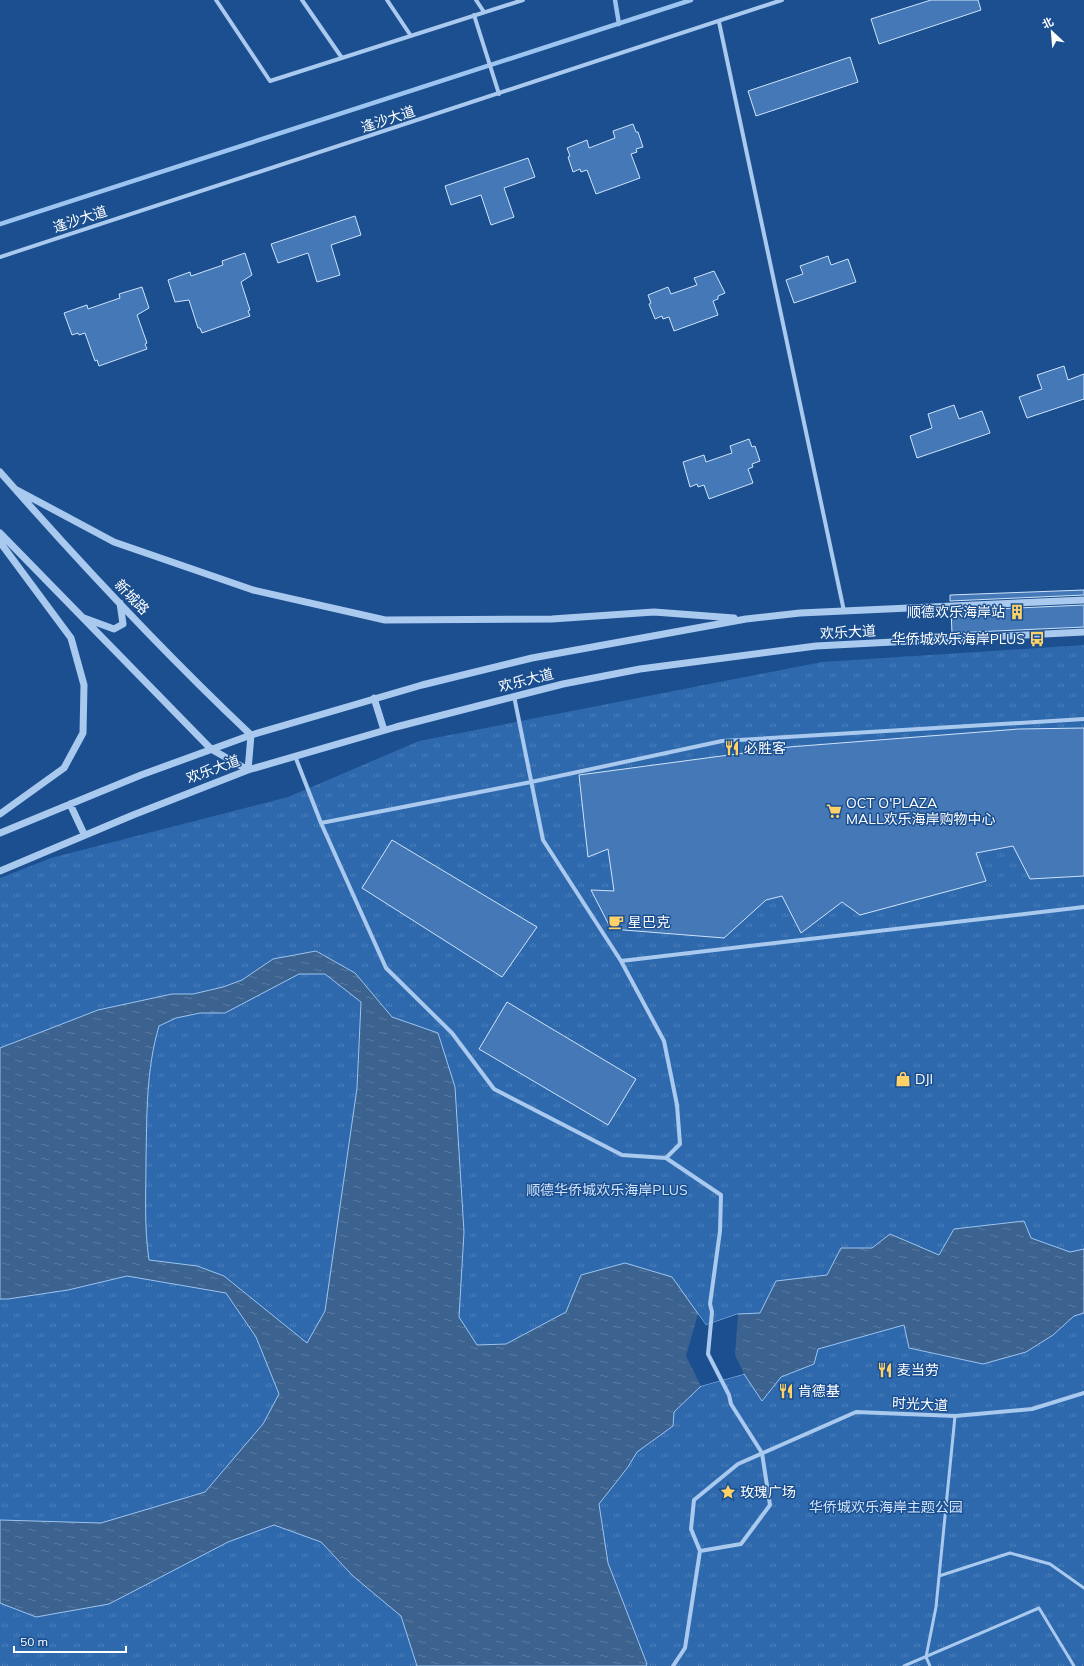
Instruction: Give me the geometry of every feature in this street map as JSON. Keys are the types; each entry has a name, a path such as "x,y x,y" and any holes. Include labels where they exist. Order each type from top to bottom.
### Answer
{"street":[{"path":"216,0 270,81 522,0"},
{"path":"302,0 342,58"},
{"path":"387,0 411,36"},
{"path":"476,0 484,12"},
{"name":"逢沙大道","path":"0,257 719,22 782,0"},
{"path":"474,15 499,94"},
{"path":"719,22 844,611"},
{"name":"新城路","path":"0,472 59,538 211,698 252,735"},
{"path":"15,489 114,542 253,590 385,620 552,620 654,612 746,619"},
{"path":"0,533 211,749 248,770 252,735"},
{"path":"0,542 71,638 84,685 83,733 64,768 0,814"},
{"name":"欢乐大道","path":"0,833 211,749 252,735 374,698 532,658 746,619 844,611 1084,600"},
{"path":"82,618 114,629 123,624 120,603"},
{"name":"欢乐大道","path":"0,871 84,834 248,770 384,730 563,684 640,669 816,646 1084,632"},
{"path":"514,696 543,840 620,961 664,1041 677,1105 680,1144 666,1158"},
{"path":"374,698 384,730"},
{"path":"321,823 531,782 722,741 1084,719"},
{"path":"295,756 321,823 386,968 452,1033 494,1089 622,1155 666,1158 721,1195 720,1231 710,1304 712,1312 708,1354 729,1395 731,1404 762,1453 770,1505 742,1544 700,1551 684,1648 673,1666"},
{"path":"70,804 84,834"},
{"path":"620,961 1084,907"},
{"name":"时光大道","path":"700,1551 691,1529 694,1500 738,1464 856,1412 955,1416 1032,1409 1084,1394"}],"lane":[{"path":"930,1666 926,1657 936,1607 955,1416"},
{"path":"939,1576 1010,1553 1050,1564 1084,1588"},
{"path":"904,1666 1039,1608 1074,1666"}],"green space":[{"name":"顺德华侨城欢乐海岸PLUS","path":"1084,645 1084,1666 0,1666 0,878 51,858 288,797 419,741 822,662"}],"water":[{"path":"316,951 355,973 392,1017 438,1033 455,1087 464,1232 459,1317 477,1345 506,1344 566,1312 581,1275 625,1263 672,1277 706,1325 738,1314 760,1313 776,1281 827,1275 841,1248 872,1248 890,1234 939,1255 954,1229 1024,1221 1031,1238 1070,1252 1084,1249 1084,1313 1074,1316 1053,1335 1026,1352 983,1364 909,1348 904,1325 818,1349 814,1364 781,1377 762,1401 744,1374 701,1386 674,1412 673,1426 637,1452 628,1467 599,1504 608,1563 647,1664 646,1666 417,1666 401,1616 353,1576 321,1542 274,1525 228,1542 109,1604 36,1617 0,1603 0,1520 101,1523 205,1492 263,1424 279,1394 256,1337 226,1293 127,1276 68,1290 0,1299 0,1048 98,1010 172,994 193,994 223,987 242,980 273,959","holes":["299,974 325,974 361,1002 357,1088 325,1311 307,1343 224,1276 197,1266 149,1260 146,1235 147,1109 149,1076 159,1026 176,1018 200,1013 225,1013"]}],"pier":[{"path":"698,1314 706,1325 738,1314 735,1355 744,1374 701,1386 686,1356"}],"building":[{"path":"931,0 978,0 981,10 879,44 871,19"},
{"path":"850,57 858,82 756,116 748,91"},
{"path":"633,124 636,132 638,132 643,147 636,149 637,152 631,154 640,178 596,194 587,170 581,172 580,169 573,172 568,157 570,156 567,148 587,140 589,148 615,138 613,131"},
{"path":"528,158 535,177 504,188 514,217 491,225 481,195 451,205 445,186"},
{"path":"355,216 361,235 331,245 340,275 317,282 308,253 278,263 271,244"},
{"path":"245,253 252,275 241,282 250,310 248,311 250,316 202,333 200,328 198,328 189,300 175,302 168,280 190,272 191,276 223,265 222,261"},
{"path":"828,256 831,265 848,259 856,282 794,303 786,280 803,274 800,266"},
{"path":"714,271 725,293 718,296 718,299 713,301 718,315 674,331 669,317 663,319 662,316 655,319 649,304 651,303 648,295 668,287 671,294 697,285 694,278"},
{"path":"142,287 149,308 137,315 147,343 145,344 147,349 99,366 97,360 95,361 85,333 72,335 64,313 87,305 88,309 120,298 119,294"},
{"path":"1064,366 1068,380 1084,374 1084,399 1027,418 1019,397 1042,389 1037,375"},
{"path":"954,405 959,419 982,411 990,433 917,458 910,436 932,428 928,414"},
{"path":"749,439 752,447 755,446 760,461 752,464 753,467 748,469 753,483 709,499 704,485 698,487 697,484 690,487 683,462 704,455 706,462 732,453 730,446"},
{"path":"1084,590 1084,595 950,601 950,595"},
{"path":"1084,605 1084,627 952,633 951,611"},
{"name":"OCT O'PLAZA MALL欢乐海岸购物中心","path":"1084,728 1084,876 1030,879 1013,846 976,853 986,881 860,915 842,902 801,933 782,896 766,900 724,938 611,929 591,890 614,891 608,849 588,857 579,775 789,747 1019,729"},
{"path":"392,840 537,927 502,977 362,888"},
{"path":"507,1002 636,1079 608,1125 479,1049"}],"waterway":[{"path":"615,0 619,24"},
{"path":"0,224 691,0"}],"place":[{"name":"顺德欢乐海岸站","path":"1017,612"},
{"name":"华侨城欢乐海岸PLUS","path":"1037,639"},
{"name":"必胜客","path":"732,748"},
{"name":"OCT O'PLAZA MALL欢乐海岸购物中心","path":"834,811"},
{"name":"星巴克","path":"616,922"},
{"name":"DJI","path":"903,1079"},
{"name":"麦当劳","path":"885,1370"},
{"name":"肯德基","path":"786,1391"},
{"name":"玫瑰广场","path":"728,1492"}],"park label":[{"name":"华侨城欢乐海岸主题公园","path":"886,1507"}]}
